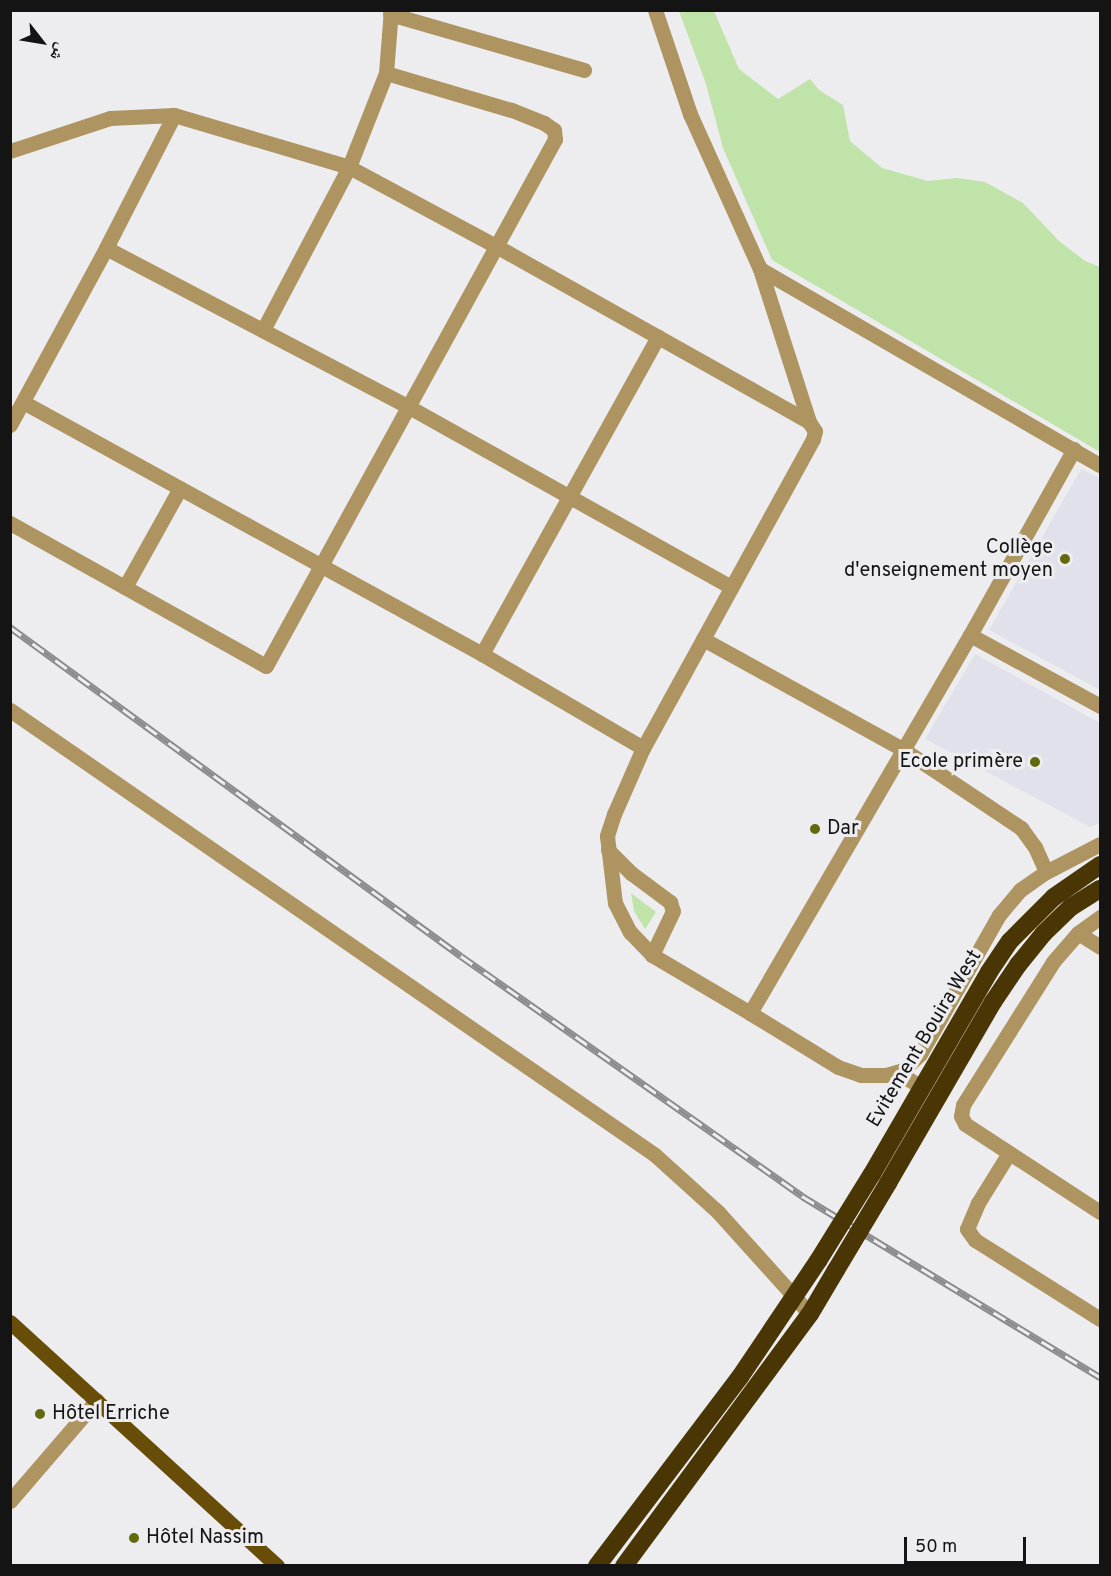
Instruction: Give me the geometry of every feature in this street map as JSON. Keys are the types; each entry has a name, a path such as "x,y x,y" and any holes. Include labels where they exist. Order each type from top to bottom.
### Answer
{"highway":[{"name":"Evitement Bouira West","path":"597,1566 740,1377 794,1298 872,1174 988,972 1010,941 1054,897 1101,865"},
{"name":"Evitement Bouira West","path":"624,1566 810,1314 993,1002 1018,965 1044,933 1071,908 1101,889"}],"main road":[{"path":"10,1322 277,1566"}],"street":[{"path":"655,10 690,114 760,269 809,422 815,431 813,439 643,748 614,814 607,836 615,903 630,932 652,955 838,1067 861,1075 886,1075 903,1070 920,1054 999,915 1020,890 1046,872 1101,844"},
{"path":"263,330 349,167 386,73 391,12 584,70"},
{"path":"10,523 266,666 555,139 554,130 511,110 386,73"},
{"path":"10,151 110,118 174,115 349,167 496,246 809,422"},
{"path":"10,425 106,248 174,115"},
{"path":"106,248 409,407 731,587"},
{"path":"760,269 1101,465"},
{"path":"482,654 658,337"},
{"path":"23,402 482,654 643,748"},
{"path":"750,1013 970,636 1074,449"},
{"path":"125,586 180,488"},
{"path":"970,636 1101,706"},
{"path":"703,639 904,750 1021,828 1035,847 1046,872"},
{"path":"10,710 655,1155 718,1212 810,1314"},
{"path":"608,850 631,873 670,902 673,911 652,955"},
{"path":"1101,917 1078,933 1053,962 963,1105 961,1116 965,1124 1101,1212"},
{"path":"1078,933 1101,947"},
{"path":"903,1070 908,1079 922,1087"},
{"path":"1010,1153 978,1203 967,1229 975,1240 1099,1315"},
{"path":"10,1501 97,1400"}],"shaded area":[{"name":"Collège d'enseignement moyen","path":"1081,469 1100,478 1100,690 989,630"},
{"name":"Ecole primère","path":"975,654 1100,723 1100,823 1090,827 925,739"}],"green space":[{"path":"679,11 714,11 739,69 778,99 810,79 819,90 843,105 850,141 882,168 928,181 957,178 985,182 1023,203 1059,241 1085,261 1100,267 1100,452 772,260 723,148 706,84"},
{"path":"631,893 656,912 645,929 634,911"}],"railway":[{"path":"10,627 461,956 802,1196 1100,1377"}],"place":[{"name":"Collège d'enseignement moyen","path":"1065,559"},
{"name":"Ecole primère","path":"1035,762"},
{"name":"Dar","path":"815,829"},
{"name":"Hôtel Erriche","path":"40,1414"},
{"name":"Hôtel Nassim","path":"134,1538"}]}
